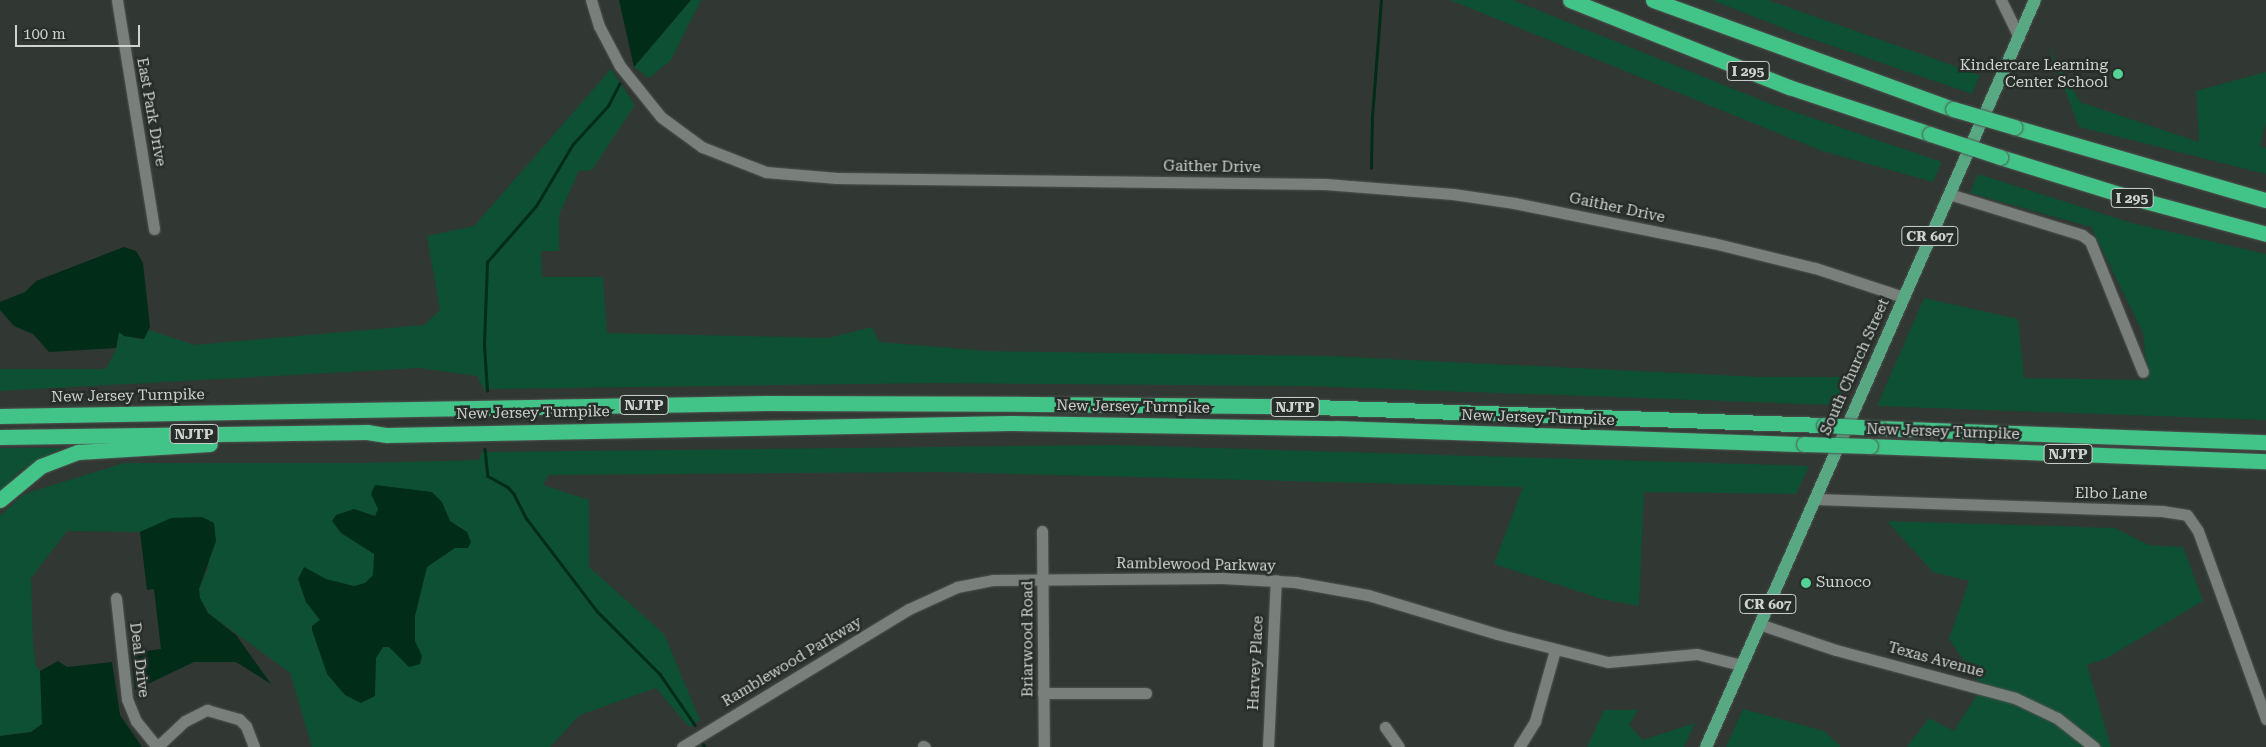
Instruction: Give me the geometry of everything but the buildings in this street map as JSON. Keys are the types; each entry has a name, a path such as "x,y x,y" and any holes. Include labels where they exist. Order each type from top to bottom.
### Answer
{"highway":[{"name":"I 295","path":"1570,0 1789,86 1930,134 2119,194 2266,234"},
{"name":"I 295","path":"1653,0 1953,109 2266,200"},
{"path":"0,405 233,402 316,410"},
{"name":"New Jersey Turnpike","path":"0,416 766,403 1179,404 1824,425 2266,442"},
{"name":"New Jersey Turnpike","path":"0,438 367,432 387,435 1018,423 1337,428 2266,461"},
{"path":"0,500 41,466 85,451 387,435"}],"main road":[{"name":"South Church Street","path":"1706,747 2036,0"}],"street":[{"name":"East Park Drive","path":"118,0 154,229"},
{"name":"Gaither Drive","path":"591,0 599,26 620,66 661,117 702,147 766,172 837,178 1325,184 1453,194 1520,204 1712,243 1815,268 1903,298"},
{"path":"2001,0 2019,37"},
{"path":"1949,194 2082,235 2090,241 2143,372"},
{"name":"Elbo Lane","path":"1815,499 2162,511 2187,516 2200,536 2266,719"},
{"name":"Briarwood Road","path":"1042,531 1044,747"},
{"name":"Ramblewood Parkway","path":"682,747 909,609 940,593 993,580 1043,578 1276,580 1368,595 1555,650 1608,662 1697,654 1741,665"},
{"name":"Harvey Place","path":"1268,747 1276,580"},
{"name":"Deal Drive","path":"116,598 127,699 136,721 157,747"},
{"name":"Texas Avenue","path":"1759,624 1827,647 2015,698 2056,718 2094,747"},
{"path":"1519,747 1535,720 1555,650"},
{"path":"1043,693 1146,693"},
{"path":"157,747 185,721 208,710 239,719 246,726 254,747"},
{"path":"1385,727 1398,747"}],"shaded area":[{"path":"619,0 691,0 634,67"},
{"path":"691,0 701,0 671,60 649,78 634,67"},
{"path":"1450,0 1513,0 1771,104 1942,162 1933,182 1822,151"},
{"path":"1712,0 1768,0 1980,75 1972,94 1800,35"},
{"path":"2048,46 2080,102 2199,142 2196,91 2266,72 2266,122 2260,146 2266,148 2266,174 2079,127"},
{"path":"611,69 635,105 592,170 579,171 559,215 559,251 541,251 542,277 603,277 607,333 828,338 872,327 879,342 986,351 1327,356 1761,377 1848,377 1836,405 1306,386 935,383 484,389 477,376 419,368 0,391 0,369 106,369 117,347 119,332 140,340 149,330 194,345 424,325 440,310 427,236 474,226"},
{"path":"1978,174 2132,223 2266,254 2266,420 1877,406 1924,298 2018,319 2024,378 2148,380 2143,333 2091,227 1970,193"},
{"path":"124,247 136,251 143,263 150,327 144,339 124,336 119,332 116,348 49,352 33,334 14,326 0,310 0,302 25,292 36,281"},
{"path":"1114,445 1809,466 1796,494 1644,492 1639,606 1602,599 1494,564 1523,487 942,472 549,475 543,485 589,500 589,567 664,634 700,720 689,727 656,688 580,715 550,747 312,747 290,673 208,613 200,598 199,589 209,566 158,525 140,532 67,531 31,578 33,642 35,664 40,671 43,702 42,724 31,732 0,736 0,516 24,494 124,463 363,463 479,460 482,452"},
{"path":"0,448 62,448 21,470 0,492"},
{"path":"375,485 432,492 442,502 450,521 467,532 471,542 468,548 455,548 427,567 415,616 415,641 422,656 420,664 409,667 389,647 383,647 376,658 375,696 361,703 345,695 327,674 312,630 312,626 320,620 306,602 298,579 304,567 326,579 354,586 365,583 373,575 374,554 341,533 332,521 336,515 354,509 375,516 378,509 371,494"},
{"path":"202,517 214,523 216,541 199,589 200,598 208,613 236,635 271,684 236,662 194,662 135,690 131,653 161,649 154,589 147,590 140,532 171,518"},
{"path":"1887,521 2115,528 2148,545 2183,547 2203,601 2105,659 2087,665 2111,747 1907,747 1929,718 1954,731 1982,687 1949,639 1969,581 1933,572"},
{"path":"58,661 67,667 112,662 120,715 142,747 0,747 0,736 31,732 42,724 40,671"},
{"path":"1743,709 1824,731 1841,747 1726,747"},
{"path":"1604,710 1638,710 1629,725 1643,740 1695,723 1684,747 1587,747"}],"waterway":[{"path":"1371,168 1372,117 1381,0"},
{"path":"487,391 484,344 487,262 536,206 573,144 608,106 619,84"},
{"path":"485,449 488,476 508,487 514,494 527,519 597,611 660,674 695,725"}],"place":[{"name":"Kindercare Learning Center School","path":"2118,74"},
{"name":"Sunoco","path":"1806,583"}]}
